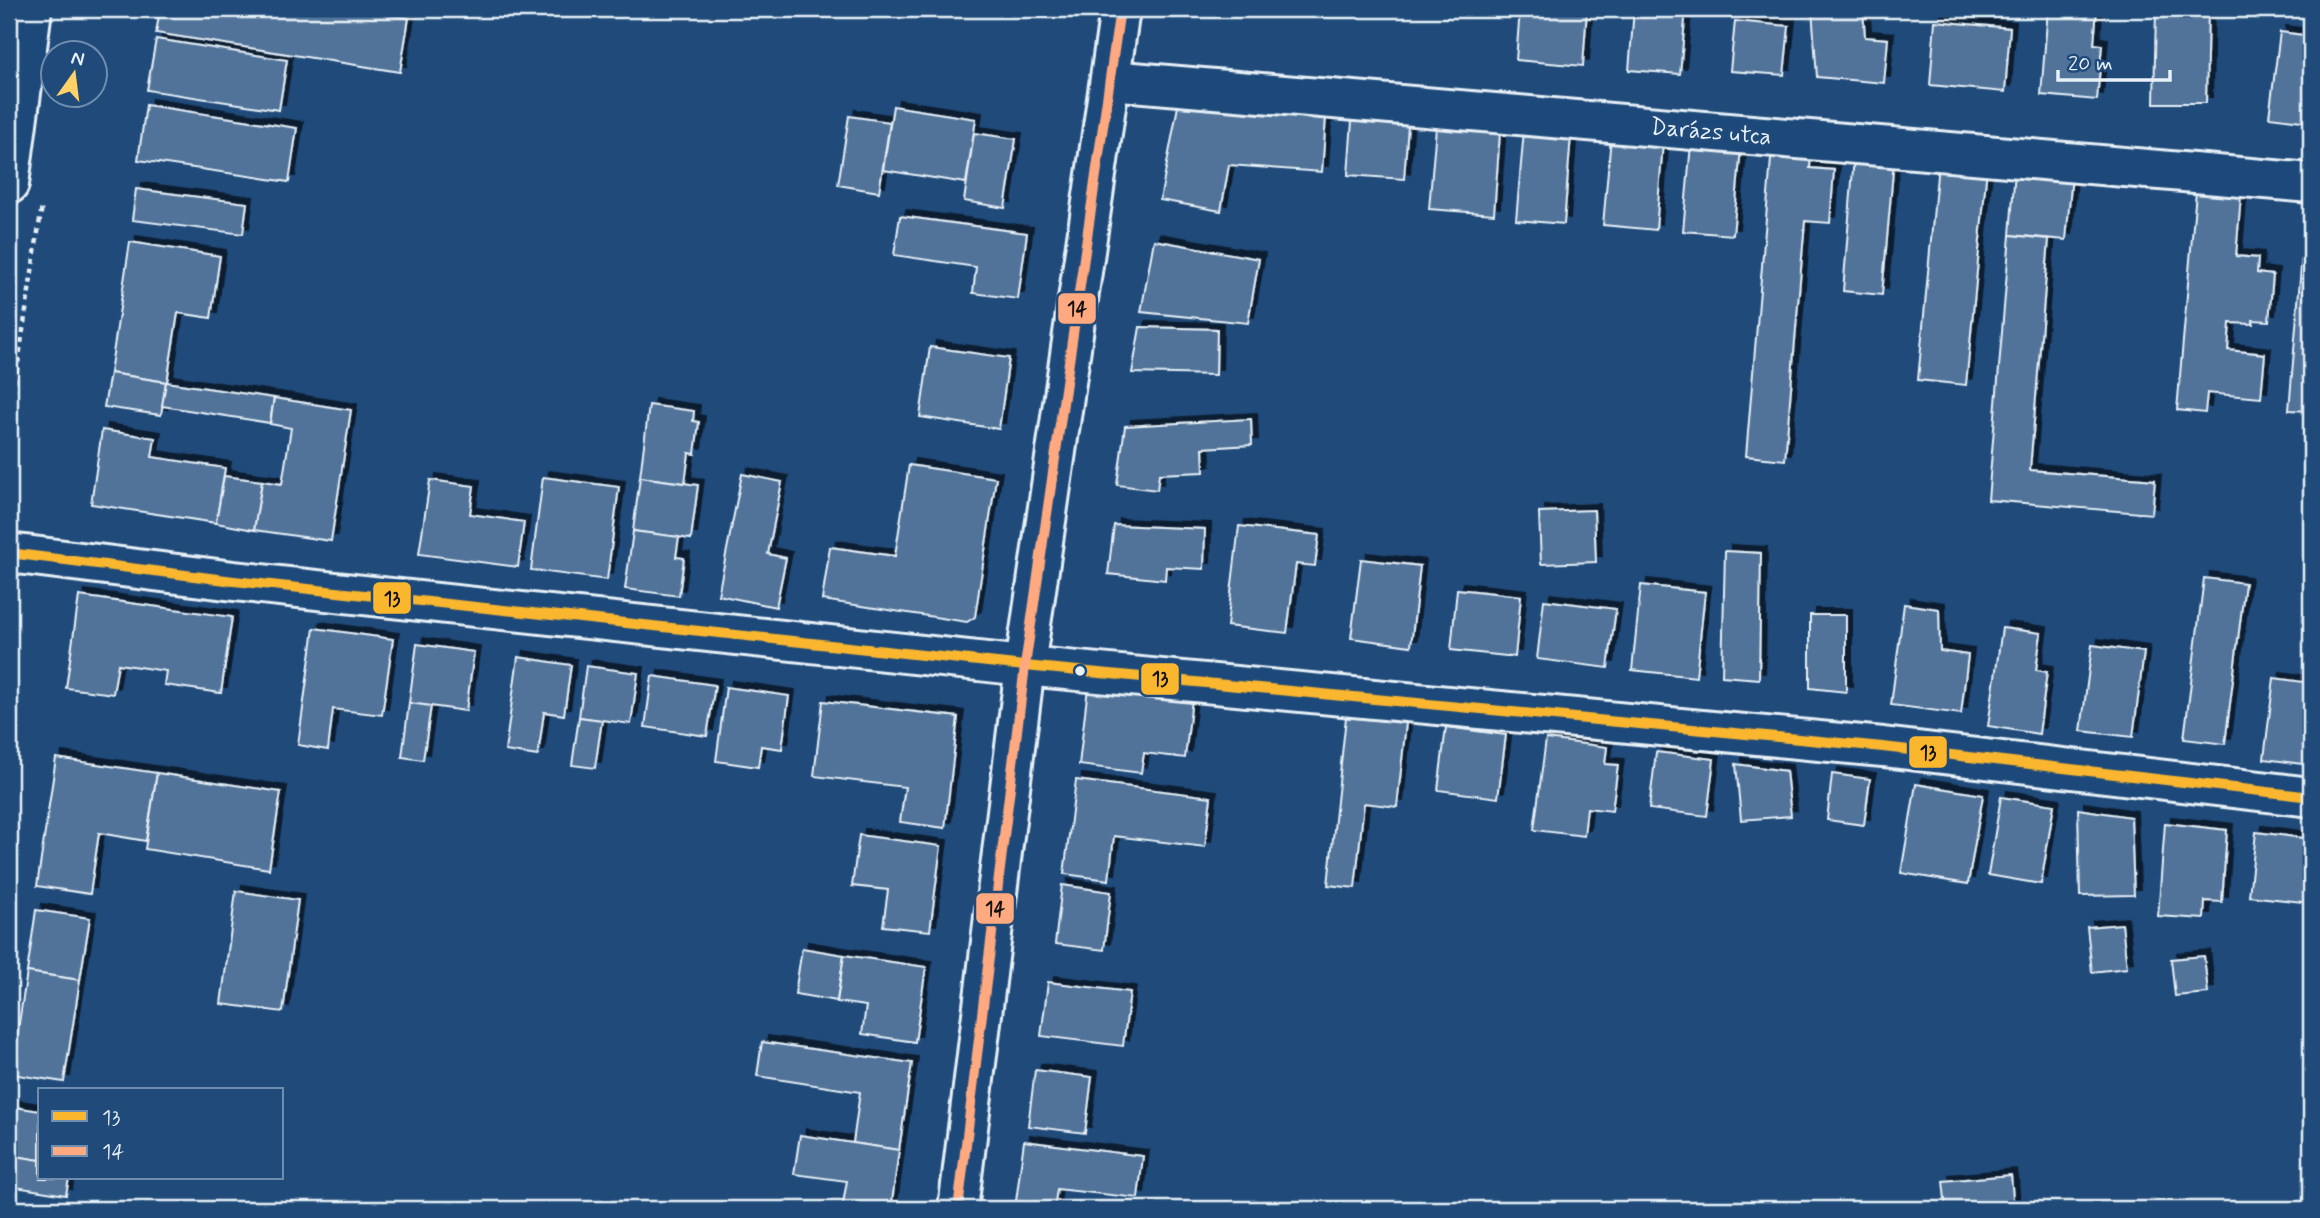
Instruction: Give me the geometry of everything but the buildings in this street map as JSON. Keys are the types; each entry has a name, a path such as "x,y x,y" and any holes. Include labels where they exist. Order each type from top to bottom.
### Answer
{"street":[{"path":"9,184 32,9"},
{"path":"958,1209 1025,666 1120,9"},
{"name":"Darázs utca","path":"1110,80 2311,183"},
{"path":"9,553 247,583 1025,666 1883,747 2311,797"}],"path":[{"path":"9,422 42,204"}],"transit line":[{"name":"14","path":"958,1209 1025,666 1120,9"},
{"name":"13","path":"9,553 234,581 1025,666 1883,747 2311,797"}]}
